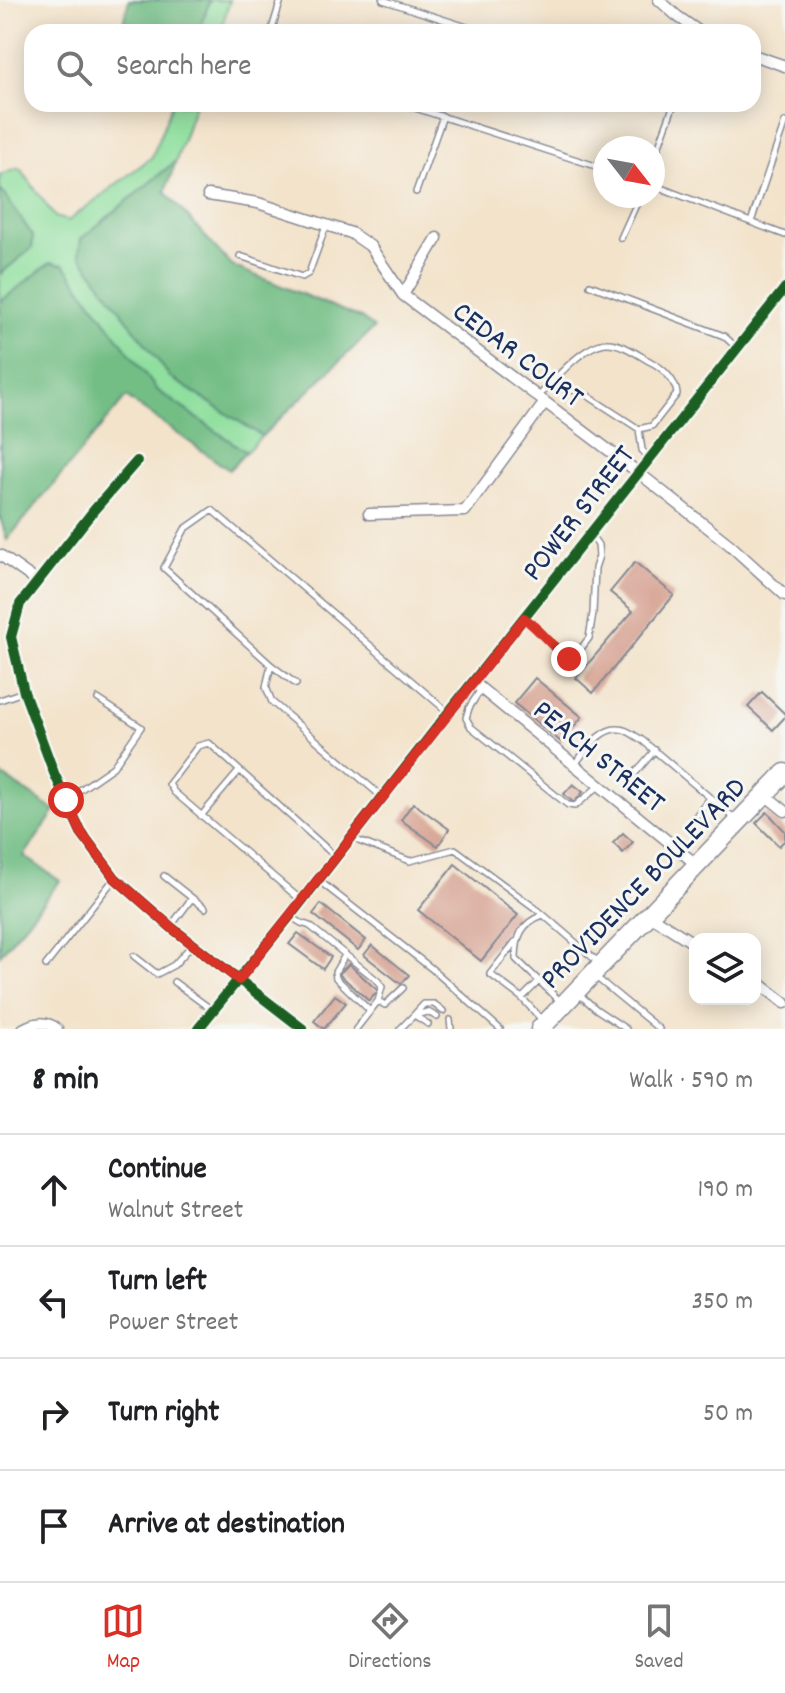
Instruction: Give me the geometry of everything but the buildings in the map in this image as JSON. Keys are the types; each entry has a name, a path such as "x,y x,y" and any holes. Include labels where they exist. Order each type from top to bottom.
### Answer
{"highway":[{"name":"PROVIDENCE BOULEVARD","path":"542,1026 785,773"}],"street":[{"path":"659,0 688,24"},
{"path":"761,58 785,66"},
{"name":"CEDAR COURT","path":"208,195 258,203 351,233 370,246 403,295 639,473 730,545 785,595"},
{"path":"403,295 437,238"},
{"name":"POWER STREET","path":"198,1029 303,901 448,713 478,685 524,618 785,288"},
{"path":"369,514 465,511 542,399"},
{"path":"137,461 20,604 11,637 24,692 81,832 115,878 170,926 303,1029"},
{"path":"0,555 38,582"},
{"name":"PEACH STREET","path":"478,685 697,865"},
{"path":"764,794 784,808"},
{"path":"649,915 689,940"},
{"path":"761,985 785,1003"},
{"path":"23,1029 40,1023 53,1025 57,1029"}],"lane":[{"path":"274,24 281,0"},
{"path":"383,0 457,24"},
{"path":"430,112 593,165"},
{"path":"662,136 671,112"},
{"path":"416,192 443,116"},
{"path":"751,222 785,122"},
{"path":"665,190 785,235"},
{"path":"621,238 635,208"},
{"path":"240,256 302,277 309,273 326,225"},
{"path":"590,285 724,336 737,349"},
{"path":"542,399 548,386 589,348 607,343 626,348 657,365 676,386 677,394 652,426 639,429 582,392 548,386"},
{"path":"639,429 642,450 650,460"},
{"path":"296,684 164,568 185,529 212,510 448,713"},
{"path":"524,618 569,659 573,659 584,647 589,638 595,568 599,556 598,545 591,534"},
{"path":"271,665 266,687 272,702 383,798"},
{"path":"478,685 466,718 471,727 568,805 575,806 600,785"},
{"path":"0,700 24,692"},
{"path":"66,800 113,767 141,727 98,699"},
{"path":"574,765 602,733 616,728 626,731 655,750 738,822"},
{"path":"303,901 174,792 169,784 198,746 209,743 336,858"},
{"path":"631,778 655,750"},
{"path":"201,816 239,771"},
{"path":"689,825 710,798"},
{"path":"351,838 410,861 455,849 544,915 659,1029"},
{"path":"164,876 205,908"},
{"path":"46,965 115,878"},
{"path":"318,880 431,968 500,1029"},
{"path":"170,926 192,898"},
{"path":"542,1026 522,998 490,974 530,920 544,915"},
{"path":"290,916 310,926 382,987 378,1001 356,1029"},
{"path":"516,940 516,959 539,981 596,1009 626,1029"},
{"path":"134,956 157,974 174,965 193,944"},
{"path":"345,955 335,972 336,978 370,1011"},
{"path":"522,998 539,981"},
{"path":"174,982 212,1011"},
{"path":"378,1001 385,1005 403,988"},
{"path":"400,1029 424,1004 434,1004 443,1011"},
{"path":"414,1015 428,1012 437,1017"},
{"path":"414,1015 428,1024"},
{"path":"448,1028 450,1020"}],"green space":[{"path":"129,0 210,0 201,24 123,23"},
{"path":"210,0 230,0 222,24 201,24"},
{"path":"169,112 192,112 176,161 81,239 170,377 262,436 246,452 157,391 64,265 50,263 0,302 0,274 32,248 33,236 0,189 0,175 20,168 55,217 68,221 152,157"},
{"path":"176,161 165,192 232,266 361,318 374,328 262,436 170,377 79,254 81,239"},
{"path":"0,189 33,236 32,248 0,274"},
{"path":"50,263 64,265 157,390 246,452 229,470 126,397 7,540 0,517 0,302"},
{"path":"0,774 55,811 24,856 60,881 0,955"}],"cycle path":[{"path":"198,1029 785,288"},
{"path":"137,461 20,604 11,637 24,692 54,773 81,832 115,878 172,928 303,1029"}],"route":[{"path":"66,800 81,832 115,878 172,928 239,980 524,618 569,659"}]}
